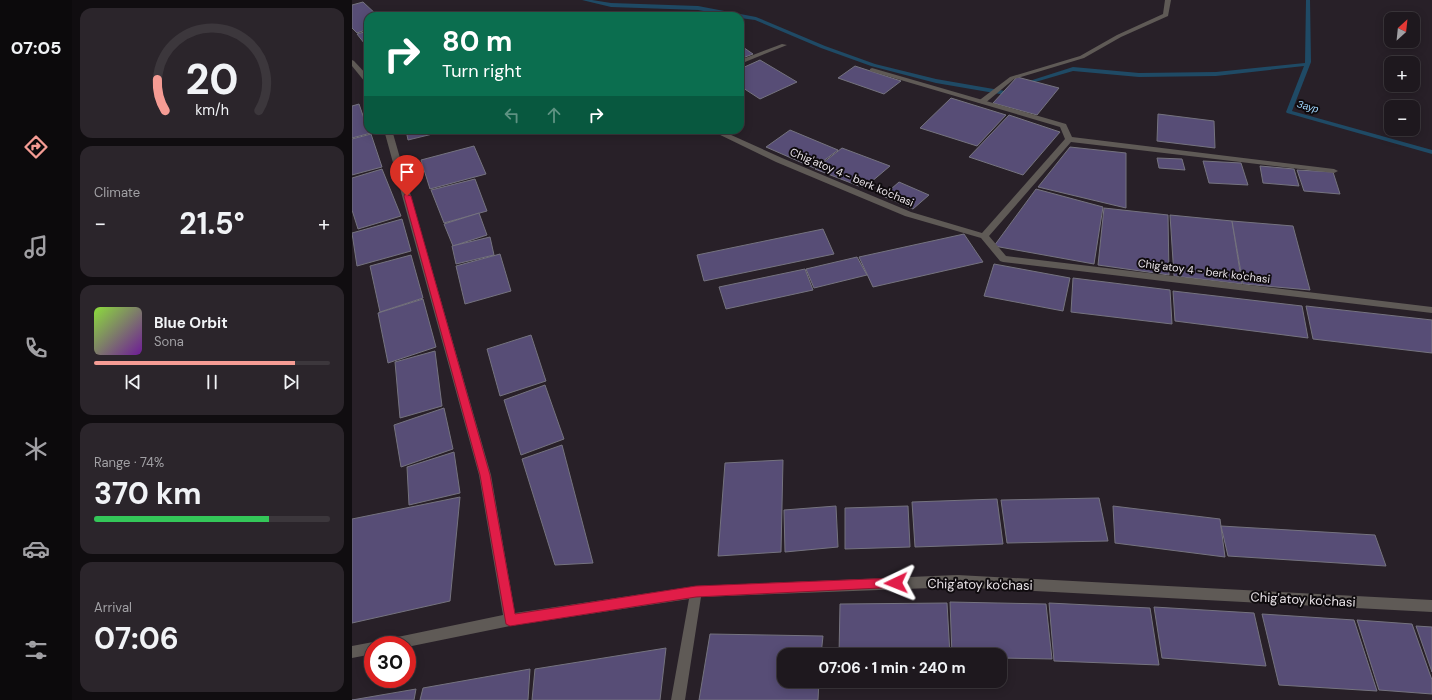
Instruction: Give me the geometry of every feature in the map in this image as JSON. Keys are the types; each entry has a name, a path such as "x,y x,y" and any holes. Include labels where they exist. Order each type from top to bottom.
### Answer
{"street":[{"path":"981,102 1012,78 1082,57 1119,36 1166,15 1168,0"},
{"path":"744,60 784,45"},
{"path":"352,62 364,76"},
{"path":"872,70 1063,126 1069,139"},
{"path":"389,134 485,475 510,620"},
{"name":"Chig'atoy 4 - berk ko'chasi","path":"723,134 779,160 908,214 984,236 1003,259 1432,310"},
{"path":"1069,139 1334,171"},
{"path":"984,236 1069,139"},
{"name":"Chig'atoy ko'chasi","path":"416,639 510,620 696,592 958,581 1432,606"},
{"path":"678,700 696,592"},
{"path":"352,652 364,650"}],"building":[{"path":"363,2 374,12 364,12 364,30 357,33 352,28 352,5"},
{"path":"364,32 364,43 357,34"},
{"path":"744,48 753,54 744,57"},
{"path":"760,60 797,82 760,99 744,89 744,67"},
{"path":"855,66 901,81 884,94 838,78"},
{"path":"1017,77 1059,88 1037,115 993,103"},
{"path":"951,98 1006,115 977,146 920,128"},
{"path":"359,104 364,118 364,134 367,134 352,138 352,106"},
{"path":"1158,114 1214,121 1215,148 1157,141"},
{"path":"1009,115 1060,132 1023,175 969,157"},
{"path":"790,130 838,150 814,168 766,147"},
{"path":"371,134 382,167 352,175 352,139"},
{"path":"407,134 433,134 408,140"},
{"path":"474,146 486,174 430,189 421,160"},
{"path":"1070,147 1126,153 1126,208 1038,187"},
{"path":"842,148 890,166 864,188 815,169"},
{"path":"1157,158 1182,159 1185,170 1159,168"},
{"path":"1203,161 1241,163 1248,185 1209,183"},
{"path":"1260,166 1294,169 1299,186 1263,183"},
{"path":"382,169 401,216 358,229 352,210 352,178"},
{"path":"1297,170 1333,172 1340,194 1304,191"},
{"path":"475,179 487,211 444,223 431,190"},
{"path":"899,182 929,195 913,209 883,196"},
{"path":"1036,189 1103,207 1094,264 994,246"},
{"path":"1104,208 1168,215 1169,275 1098,265"},
{"path":"479,213 487,235 453,246 444,224"},
{"path":"1170,215 1232,221 1242,284 1174,276"},
{"path":"402,219 411,251 357,266 352,233"},
{"path":"1232,221 1293,226 1310,290 1243,284"},
{"path":"823,229 834,254 704,281 697,255"},
{"path":"964,234 983,262 873,287 859,257"},
{"path":"490,237 494,255 456,264 452,246"},
{"path":"500,254 511,291 465,304 456,266"},
{"path":"411,255 423,298 380,312 370,266"},
{"path":"857,257 867,275 814,288 806,269"},
{"path":"994,264 1070,278 1063,311 984,296"},
{"path":"805,269 813,290 726,309 719,287"},
{"path":"1073,278 1170,290 1172,324 1071,312"},
{"path":"1173,291 1302,306 1308,338 1175,321"},
{"path":"423,299 436,347 388,363 378,313"},
{"path":"1306,306 1432,320 1432,353 1313,339"},
{"path":"531,335 546,381 500,396 487,349"},
{"path":"435,351 442,406 400,418 395,362"},
{"path":"545,385 564,439 521,455 504,400"},
{"path":"444,408 453,449 401,467 394,425"},
{"path":"562,445 593,563 555,565 522,459"},
{"path":"454,452 460,493 409,505 407,467"},
{"path":"783,460 781,552 718,556 725,463"},
{"path":"460,497 450,601 352,623 352,519"},
{"path":"1099,498 1108,541 1007,543 1001,500"},
{"path":"997,499 1003,544 915,547 912,502"},
{"path":"836,506 838,547 785,552 784,510"},
{"path":"908,506 910,547 845,549 845,508"},
{"path":"1113,506 1220,519 1225,557 1115,543"},
{"path":"1221,526 1375,535 1386,566 1228,556"},
{"path":"950,602 1046,604 1052,659 1007,658 1007,648 952,648"},
{"path":"947,603 950,648 839,648 840,604"},
{"path":"1049,603 1150,608 1159,665 1054,661"},
{"path":"1154,607 1254,613 1266,666 1162,658"},
{"path":"1262,614 1354,620 1377,691 1279,685"},
{"path":"1357,620 1412,624 1432,680 1432,694 1379,690"},
{"path":"1416,626 1432,627 1432,672"},
{"path":"710,634 823,636 822,648 777,648 777,688 819,688 818,700 699,700"},
{"path":"666,648 660,700 532,700 535,669"},
{"path":"530,669 528,700 420,700 423,688"},
{"path":"416,689 414,700 352,700"}],"waterway":[{"path":"584,0 611,5 698,8 718,12"},
{"name":"Заур","path":"1308,0 1308,62 1289,112 1432,152"},
{"path":"744,17 756,19 823,47 873,65 936,81 1006,93 1013,90"},
{"path":"1023,84 1073,69 1139,75 1216,74 1307,64"}],"route":[{"path":"407,196 424,252 485,475 510,620 696,592 896,583"}]}
